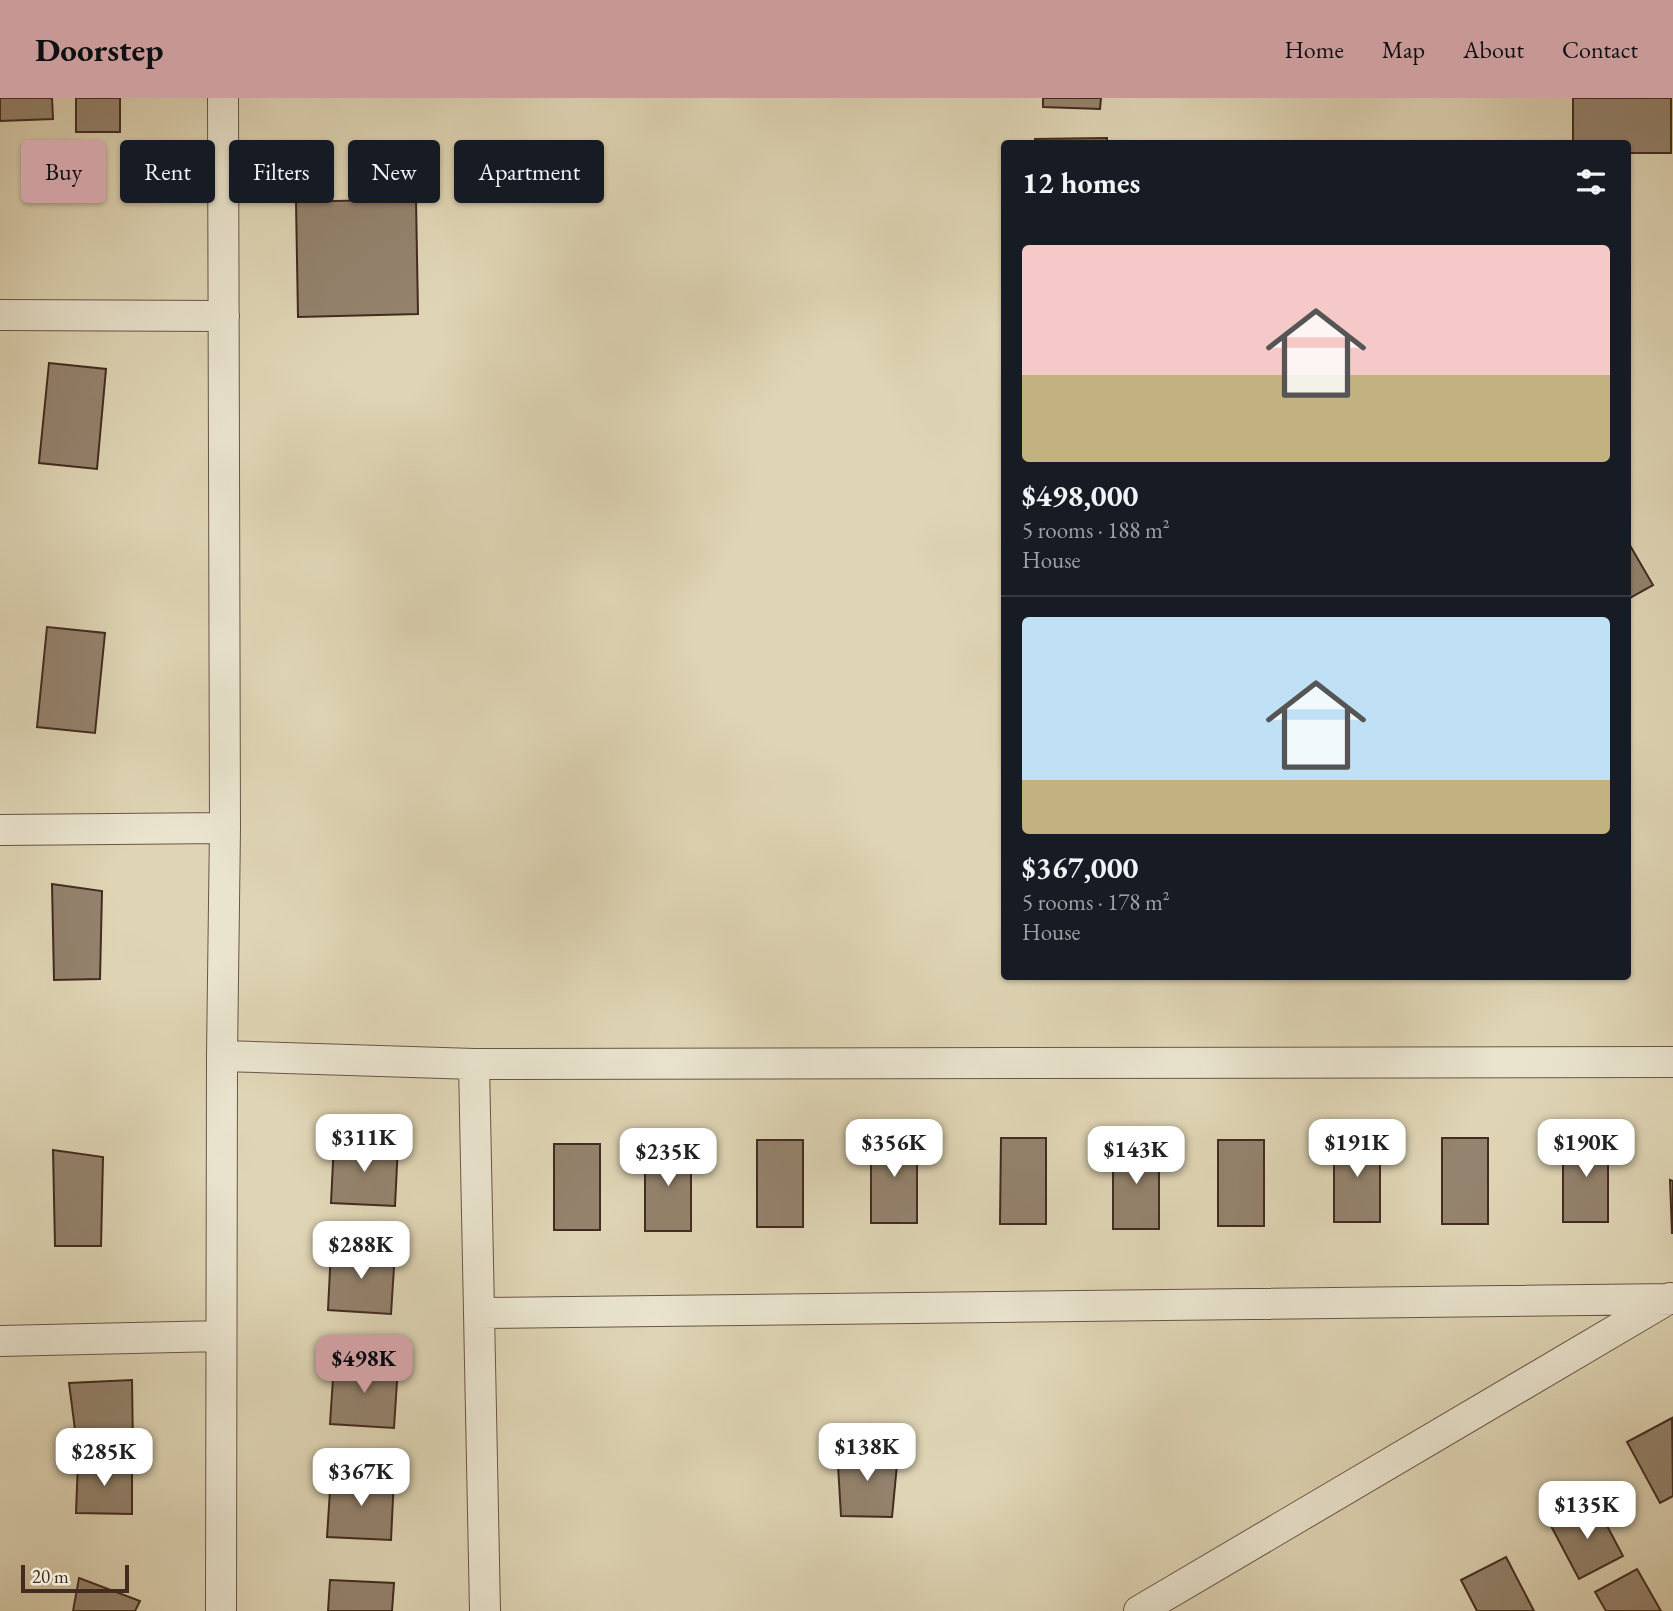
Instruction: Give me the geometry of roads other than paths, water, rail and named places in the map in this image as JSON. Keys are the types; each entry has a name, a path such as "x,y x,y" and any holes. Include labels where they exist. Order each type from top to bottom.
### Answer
{"street":[{"path":"221,1611 225,828 223,98"},
{"path":"0,315 224,317"},
{"path":"0,830 225,828"},
{"path":"222,1056 474,1064 1673,1062"},
{"path":"474,1064 485,1611"},
{"path":"479,1313 1672,1299"},
{"path":"1139,1611 1672,1299"},
{"path":"0,1342 221,1336"}]}
